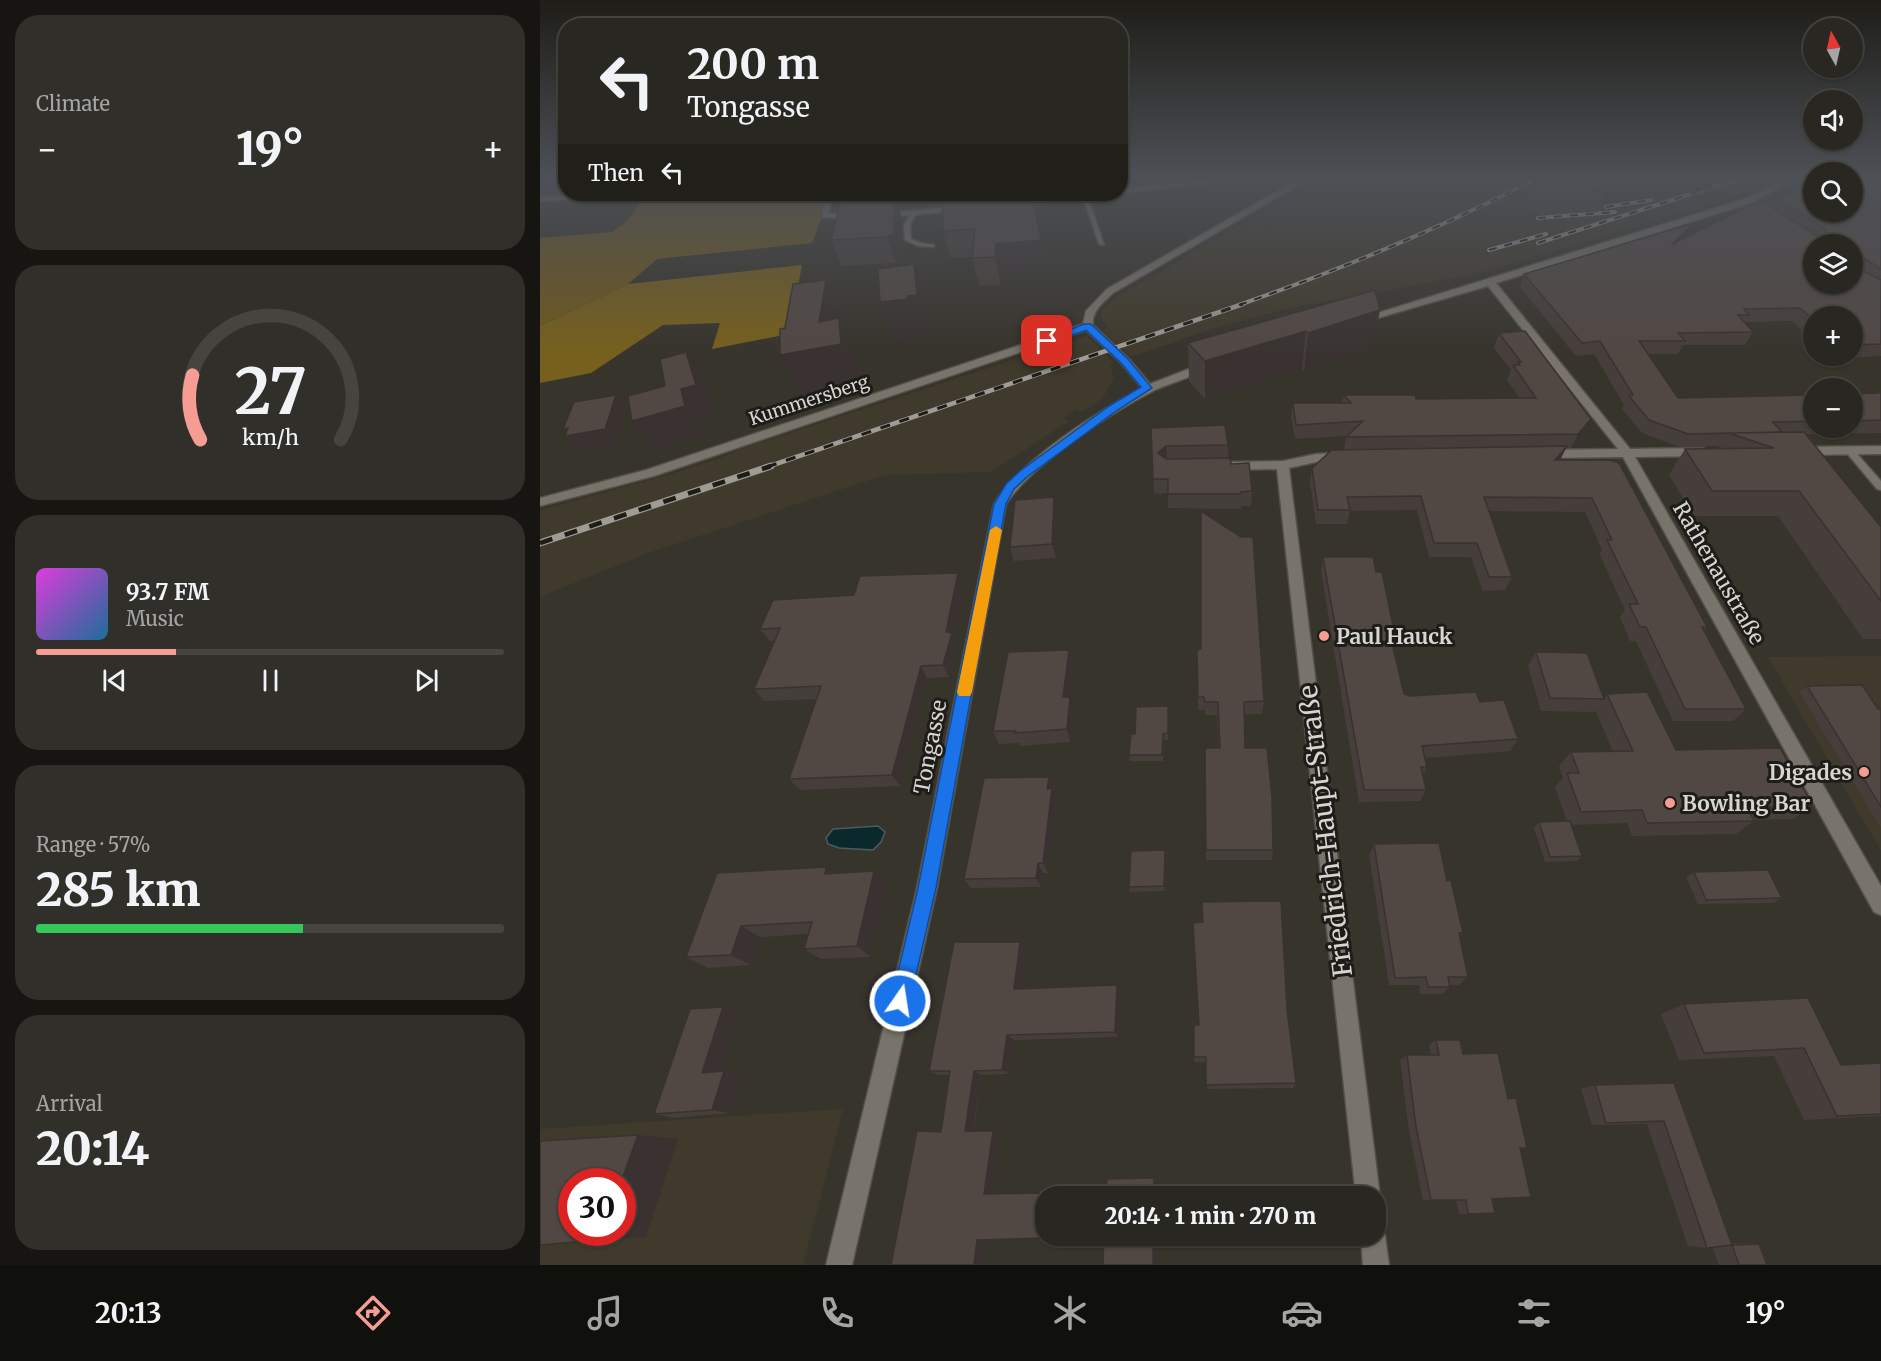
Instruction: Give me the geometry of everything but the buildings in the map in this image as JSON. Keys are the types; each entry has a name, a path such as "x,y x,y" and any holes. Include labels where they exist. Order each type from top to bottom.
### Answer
{"street":[{"path":"1147,388 1125,361 1088,326 1086,320 1093,306 1110,291 1205,236"},
{"path":"1355,322 1636,236"},
{"name":"Rathenaustraße","path":"1490,282 1627,453 1881,905"},
{"name":"Kummersberg","path":"540,502 650,473 1088,326"},
{"name":"Tongasse","path":"839,1265 927,888 1000,504 1010,487 1024,473 1112,408 1178,374 1221,361"},
{"path":"1783,451 1881,450"},
{"path":"1532,454 1716,452"},
{"path":"1213,466 1283,465 1316,458 1352,457"},
{"name":"Friedrich-Haupt-Straße","path":"1283,465 1367,1186"},
{"path":"1374,1246 1376,1265"}],"lane":[{"path":"908,236 908,240 920,245 932,246"},
{"path":"1099,236 1102,244"},
{"path":"1849,450 1881,487"}],"shaded area":[{"path":"815,236 812,243 657,259 628,284 540,326 540,238"},
{"path":"1222,236 1605,236 1484,272 1281,310 1209,330 1131,357 1103,331 1108,326 1102,319 1101,311 1118,296"},
{"path":"802,265 789,334 712,349 720,323 663,325 591,373 540,383 540,326 628,284"},
{"path":"1087,336 1114,363 1110,365 1114,379 1102,399 1083,412 1076,409 1063,418 1069,421 991,472 885,475 648,553 540,597 540,510 668,475"},
{"name":"Digades","path":"1881,656 1881,851 1768,657"},
{"path":"843,1109 803,1265 540,1265 540,1129"}],"water":[{"path":"878,826 885,832 881,842 873,850 839,848 828,844 826,838 833,829"}],"railway":[{"path":"1239,305 1316,277 1415,236"},
{"path":"1489,250 1539,236"},
{"path":"1538,243 1560,236"},
{"path":"767,467 1243,304"},
{"path":"540,543 771,466"}],"slow traffic":[{"path":"965,692 996,530"}],"place":[{"name":"Paul Hauck","path":"1324,636"},
{"name":"Digades","path":"1864,772"},
{"name":"Bowling Bar","path":"1670,803"}],"route":[{"path":"900,1001 927,888 1000,504 1010,487 1024,473 1112,408 1147,388 1125,361 1088,326 1047,341"}]}
